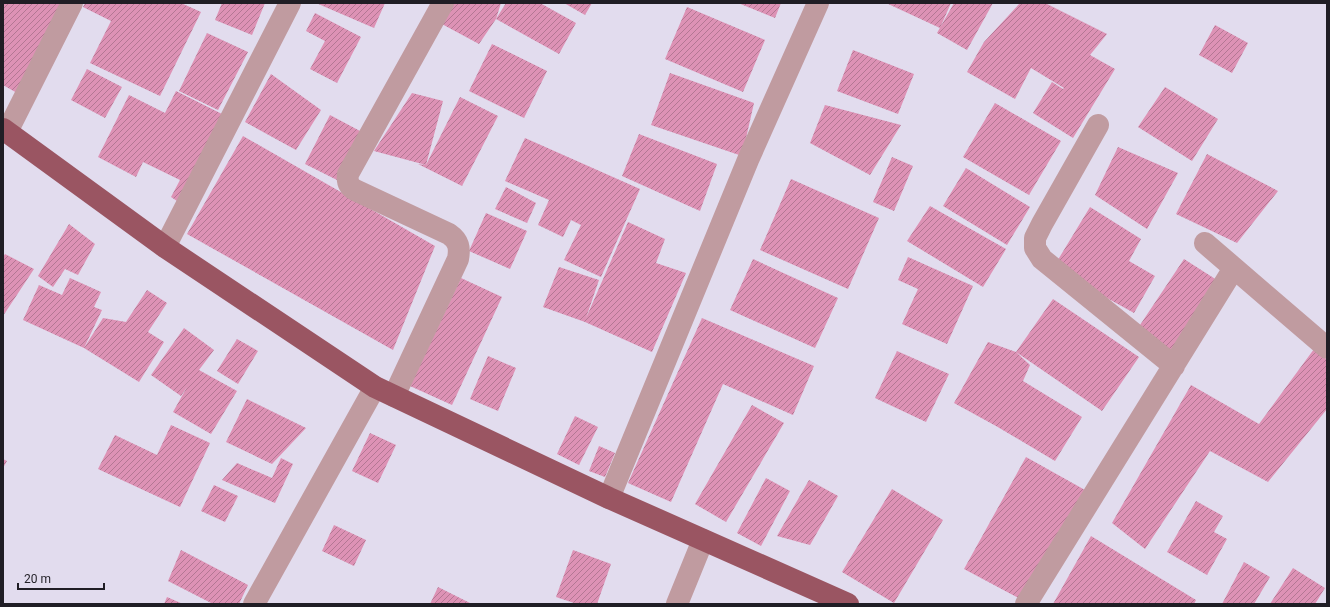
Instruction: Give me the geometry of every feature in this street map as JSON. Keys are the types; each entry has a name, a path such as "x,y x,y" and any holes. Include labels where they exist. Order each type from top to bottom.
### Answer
{"highway":[{"path":"5,131 165,247 385,392 609,498 848,604"}],"street":[{"path":"5,131 72,3"},
{"path":"165,247 290,3"},
{"path":"254,604 385,392 458,260 458,245 455,238 355,190 348,184 347,179 348,174 443,3"},
{"path":"609,498 748,160 818,3"},
{"path":"1098,125 1042,224 1035,238 1035,248 1042,260 1174,366"},
{"path":"1205,243 1327,348"},
{"path":"1026,604 1234,268"},
{"path":"677,604 703,540"}],"building":[{"path":"3,3 67,3 17,93 3,85"},
{"path":"85,3 181,3 201,12 160,96 90,63 111,21 83,7"},
{"path":"222,3 265,3 252,35 215,20"},
{"path":"316,3 385,3 374,28"},
{"path":"452,3 501,3 496,19 479,44 440,23"},
{"path":"506,3 540,3 576,23 559,54 496,19"},
{"path":"564,3 592,3 585,15"},
{"path":"738,3 781,3 775,18"},
{"path":"886,3 951,3 940,28"},
{"path":"954,3 993,3 967,50 937,33"},
{"path":"1020,3 1045,3 1107,34 1090,55 1115,69 1073,138 1033,113 1052,82 1063,89 1064,88 1031,68 1015,99 967,72 984,42"},
{"path":"687,7 765,40 743,92 665,59"},
{"path":"315,13 361,37 337,83 310,69 325,41 306,31"},
{"path":"1215,25 1248,43 1232,73 1199,55"},
{"path":"207,33 248,52 218,110 179,91"},
{"path":"492,44 547,71 524,118 469,91"},
{"path":"853,50 914,74 898,114 837,91"},
{"path":"87,69 122,87 105,118 71,100"},
{"path":"670,73 754,103 742,156 651,125"},
{"path":"271,74 321,110 296,150 245,122"},
{"path":"1165,87 1218,119 1192,161 1138,127"},
{"path":"176,91 222,114 177,201 171,197 180,180 143,162 136,177 98,157 129,95 165,113"},
{"path":"412,93 443,101 426,165 374,151"},
{"path":"460,97 498,116 462,186 418,164 426,165"},
{"path":"995,103 1061,141 1029,195 963,157"},
{"path":"825,105 901,125 870,175 810,143"},
{"path":"330,115 360,131 337,180 305,164"},
{"path":"639,134 717,164 700,211 622,176"},
{"path":"243,136 435,246 393,350 187,234"},
{"path":"525,138 640,189 601,277 564,260 581,225 571,220 563,237 538,225 549,200 505,181"},
{"path":"1118,147 1178,173 1147,229 1095,195"},
{"path":"1207,154 1278,191 1237,243 1176,214"},
{"path":"892,157 913,166 894,211 873,202"},
{"path":"966,168 1030,207 1007,245 943,206"},
{"path":"791,179 879,218 848,289 760,250"},
{"path":"506,187 536,203 527,223 495,209"},
{"path":"930,206 1006,249 983,287 907,241"},
{"path":"1090,207 1141,239 1129,261 1155,276 1134,313 1053,268"},
{"path":"486,213 527,231 510,269 469,251"},
{"path":"628,222 665,239 656,263 686,273 652,352 585,322 543,307 559,267 599,280 586,318"},
{"path":"69,224 95,244 78,275 65,269 53,287 38,276"},
{"path":"5,254 34,269 3,316 3,257"},
{"path":"908,257 973,286 947,344 902,324 918,289 898,280"},
{"path":"753,259 838,298 815,348 730,310"},
{"path":"1184,259 1220,282 1174,352 1138,328"},
{"path":"70,278 101,292 94,307 102,310 84,348 23,320 39,285 62,295"},
{"path":"461,278 502,297 452,405 410,386"},
{"path":"147,290 167,303 148,332 164,342 139,382 84,348 103,318 126,322"},
{"path":"1053,299 1139,357 1102,411 1016,352"},
{"path":"702,318 814,366 793,415 723,384 671,502 628,483"},
{"path":"184,328 214,350 199,370 237,391 211,434 173,412 187,387 181,396 151,375"},
{"path":"237,339 258,351 238,384 217,371"},
{"path":"988,342 1016,352 1030,365 1023,381 1082,417 1055,461 954,403"},
{"path":"1314,349 1327,360 1327,409 1268,482 1210,451 1145,549 1112,523 1191,385 1259,424"},
{"path":"897,351 949,374 926,422 875,398"},
{"path":"488,356 516,368 498,411 470,399"},
{"path":"247,399 306,428 272,464 226,442"},
{"path":"752,405 784,423 726,522 695,504"},
{"path":"575,416 598,427 579,465 557,454"},
{"path":"171,425 210,443 180,507 98,469 115,435 157,455"},
{"path":"370,433 396,445 378,483 352,471"},
{"path":"599,446 615,453 605,477 589,471"},
{"path":"1026,457 1085,490 1024,601 964,569"},
{"path":"281,458 293,464 275,503 222,480 237,463 272,478"},
{"path":"3,459 7,461 3,468"},
{"path":"766,478 790,491 761,546 737,533"},
{"path":"809,480 838,496 810,545 777,536"},
{"path":"214,485 238,496 225,522 201,511"},
{"path":"892,489 943,520 894,603 842,572"},
{"path":"1196,501 1223,516 1214,532 1227,539 1207,575 1167,552"},
{"path":"334,525 366,540 354,566 322,551"},
{"path":"1091,536 1196,600 1194,604 1053,604"},
{"path":"181,550 248,585 239,604 213,604 168,581"},
{"path":"573,550 611,564 597,604 577,604 556,597"},
{"path":"1244,562 1270,577 1254,604 1222,604"},
{"path":"1293,568 1325,588 1315,604 1270,604"},
{"path":"438,587 472,604 430,604"},
{"path":"167,597 183,604 164,604"}]}
